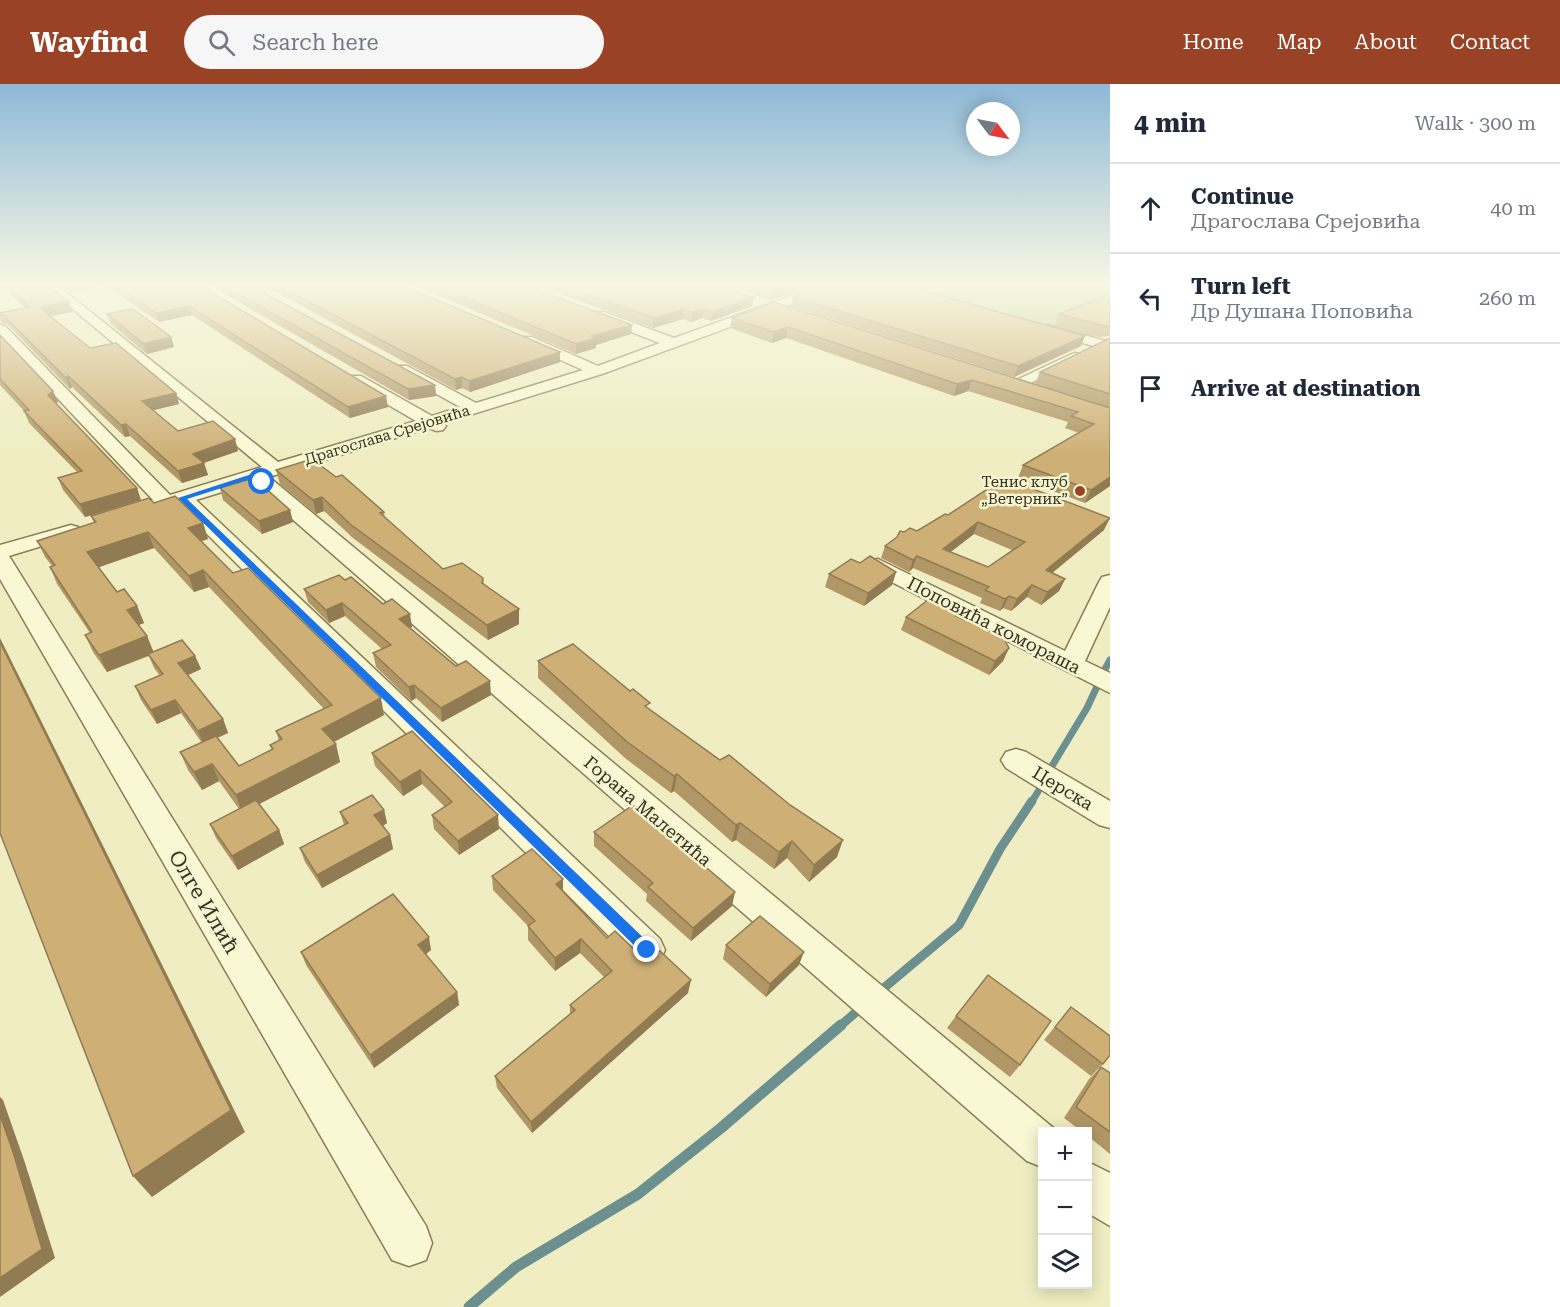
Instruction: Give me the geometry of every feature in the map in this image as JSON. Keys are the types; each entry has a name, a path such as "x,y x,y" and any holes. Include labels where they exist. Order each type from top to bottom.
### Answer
{"street":[{"path":"14,342 174,501 647,950"},
{"name":"Горана Малетића","path":"116,342 1038,1143"},
{"path":"532,342 597,371"},
{"path":"1035,391 1008,383 1105,342"},
{"name":"Драгослава Срејовића","path":"124,516 265,472 432,425 475,409 597,371 673,343"},
{"path":"392,364 475,409"},
{"path":"339,370 432,425"},
{"path":"0,552 87,527"},
{"name":"Олге Илић","path":"0,560 409,1243"},
{"name":"Поповића комораша","path":"878,566 1110,684"},
{"path":"1071,664 1110,582"},
{"name":"Церска","path":"1016,760 1110,816"},
{"path":"1092,1187 1110,1203"}],"building":[{"path":"0,342 7,342 53,391 48,395 137,488 80,504 58,478 82,471 24,411 29,410 0,379"},
{"path":"30,342 83,342 90,348 116,343 176,393 142,401 178,431 213,421 235,439 193,454 204,463 178,471 126,424 121,425 68,376 66,378"},
{"path":"246,342 295,342 386,396 348,407"},
{"path":"324,342 355,342 435,385 408,389"},
{"path":"385,342 537,342 560,352 469,381 462,377 455,379"},
{"path":"833,342 901,342 1110,408 1110,477 1091,490 1023,465 1094,424 1071,416 1078,412 972,380 957,384"},
{"path":"940,342 1071,342 1018,366"},
{"path":"1102,342 1110,342 1110,394 1040,372"},
{"path":"312,459 336,477 342,475 384,512 380,513 443,569 462,563 483,578 482,583 519,609 487,625 350,524 322,497 313,500 276,470"},
{"path":"254,478 290,510 259,521 220,488"},
{"path":"1004,478 1110,518 1046,570 1065,579 1047,592 1032,585 1017,599 1009,596 1005,599 985,590 989,587 917,556 913,560 885,546 897,537 900,531 904,532 910,528 917,531 945,514 948,515","holes":["978,522 1025,542 988,567 943,549"]},
{"path":"175,496 203,523 188,528 233,573 248,568 381,698 322,729 336,744 236,795 212,764 194,772 180,752 216,736 239,766 273,749 270,745 282,739 276,731 332,705 203,570 189,576 148,532 87,552 117,592 124,589 137,606 127,610 147,636 99,655 85,635 92,632 50,567 55,565 37,541 96,522 91,516 149,498 154,503"},
{"path":"870,556 896,572 868,593 829,574 851,559 860,563"},
{"path":"339,575 345,580 351,577 383,604 392,599 410,614 399,619 456,666 466,661 490,681 441,708 414,685 409,687 373,653 391,645 342,603 326,610 304,589"},
{"path":"929,599 959,613 956,616 1003,637 1009,648 995,661 906,617"},
{"path":"182,640 195,656 178,663 223,719 198,731 175,700 151,710 135,686 163,674 148,654"},
{"path":"0,642 231,1110 133,1176 0,833"},
{"path":"573,644 630,691 633,689 650,703 645,706 720,760 729,755 790,805 843,840 814,865 792,841 779,852 740,823 736,825 677,774 674,776 626,741 538,661"},
{"path":"412,731 498,815 458,841 432,815 452,802 420,770 400,782 372,753"},
{"path":"372,795 384,810 374,815 390,835 317,875 300,848 348,823 340,812"},
{"path":"256,800 279,830 232,856 210,824"},
{"path":"633,805 735,892 693,928 648,887 653,883 594,832"},
{"path":"532,849 563,879 556,884 607,938 615,931 635,950 648,955 660,951 691,980 531,1122 495,1076 575,1010 570,1005 612,971 581,939 555,958 528,926 535,921 492,876"},
{"path":"393,894 429,937 418,945 457,992 370,1055 301,952"},
{"path":"760,916 804,952 770,984 726,945"},
{"path":"988,975 1051,1021 1020,1065 956,1016"},
{"path":"1071,1007 1110,1036 1110,1055 1103,1064 1055,1027"},
{"path":"1101,1067 1110,1073 1110,1132 1076,1107"},
{"path":"0,1115 42,1249 0,1278"}],"waterway":[{"path":"1105,669 1110,660"},
{"path":"1052,766 1087,708 1100,680"},
{"path":"1031,803 1039,790"},
{"path":"879,992 959,925 1000,849 1032,801"},
{"path":"840,1026 862,1007"},
{"path":"469,1307 516,1267 638,1194 721,1128 841,1025"}],"place":[{"name":"Тенис клуб „Ветерник”","path":"1080,491"}],"route":[{"path":"262,482 254,476 182,498 647,950"}]}
